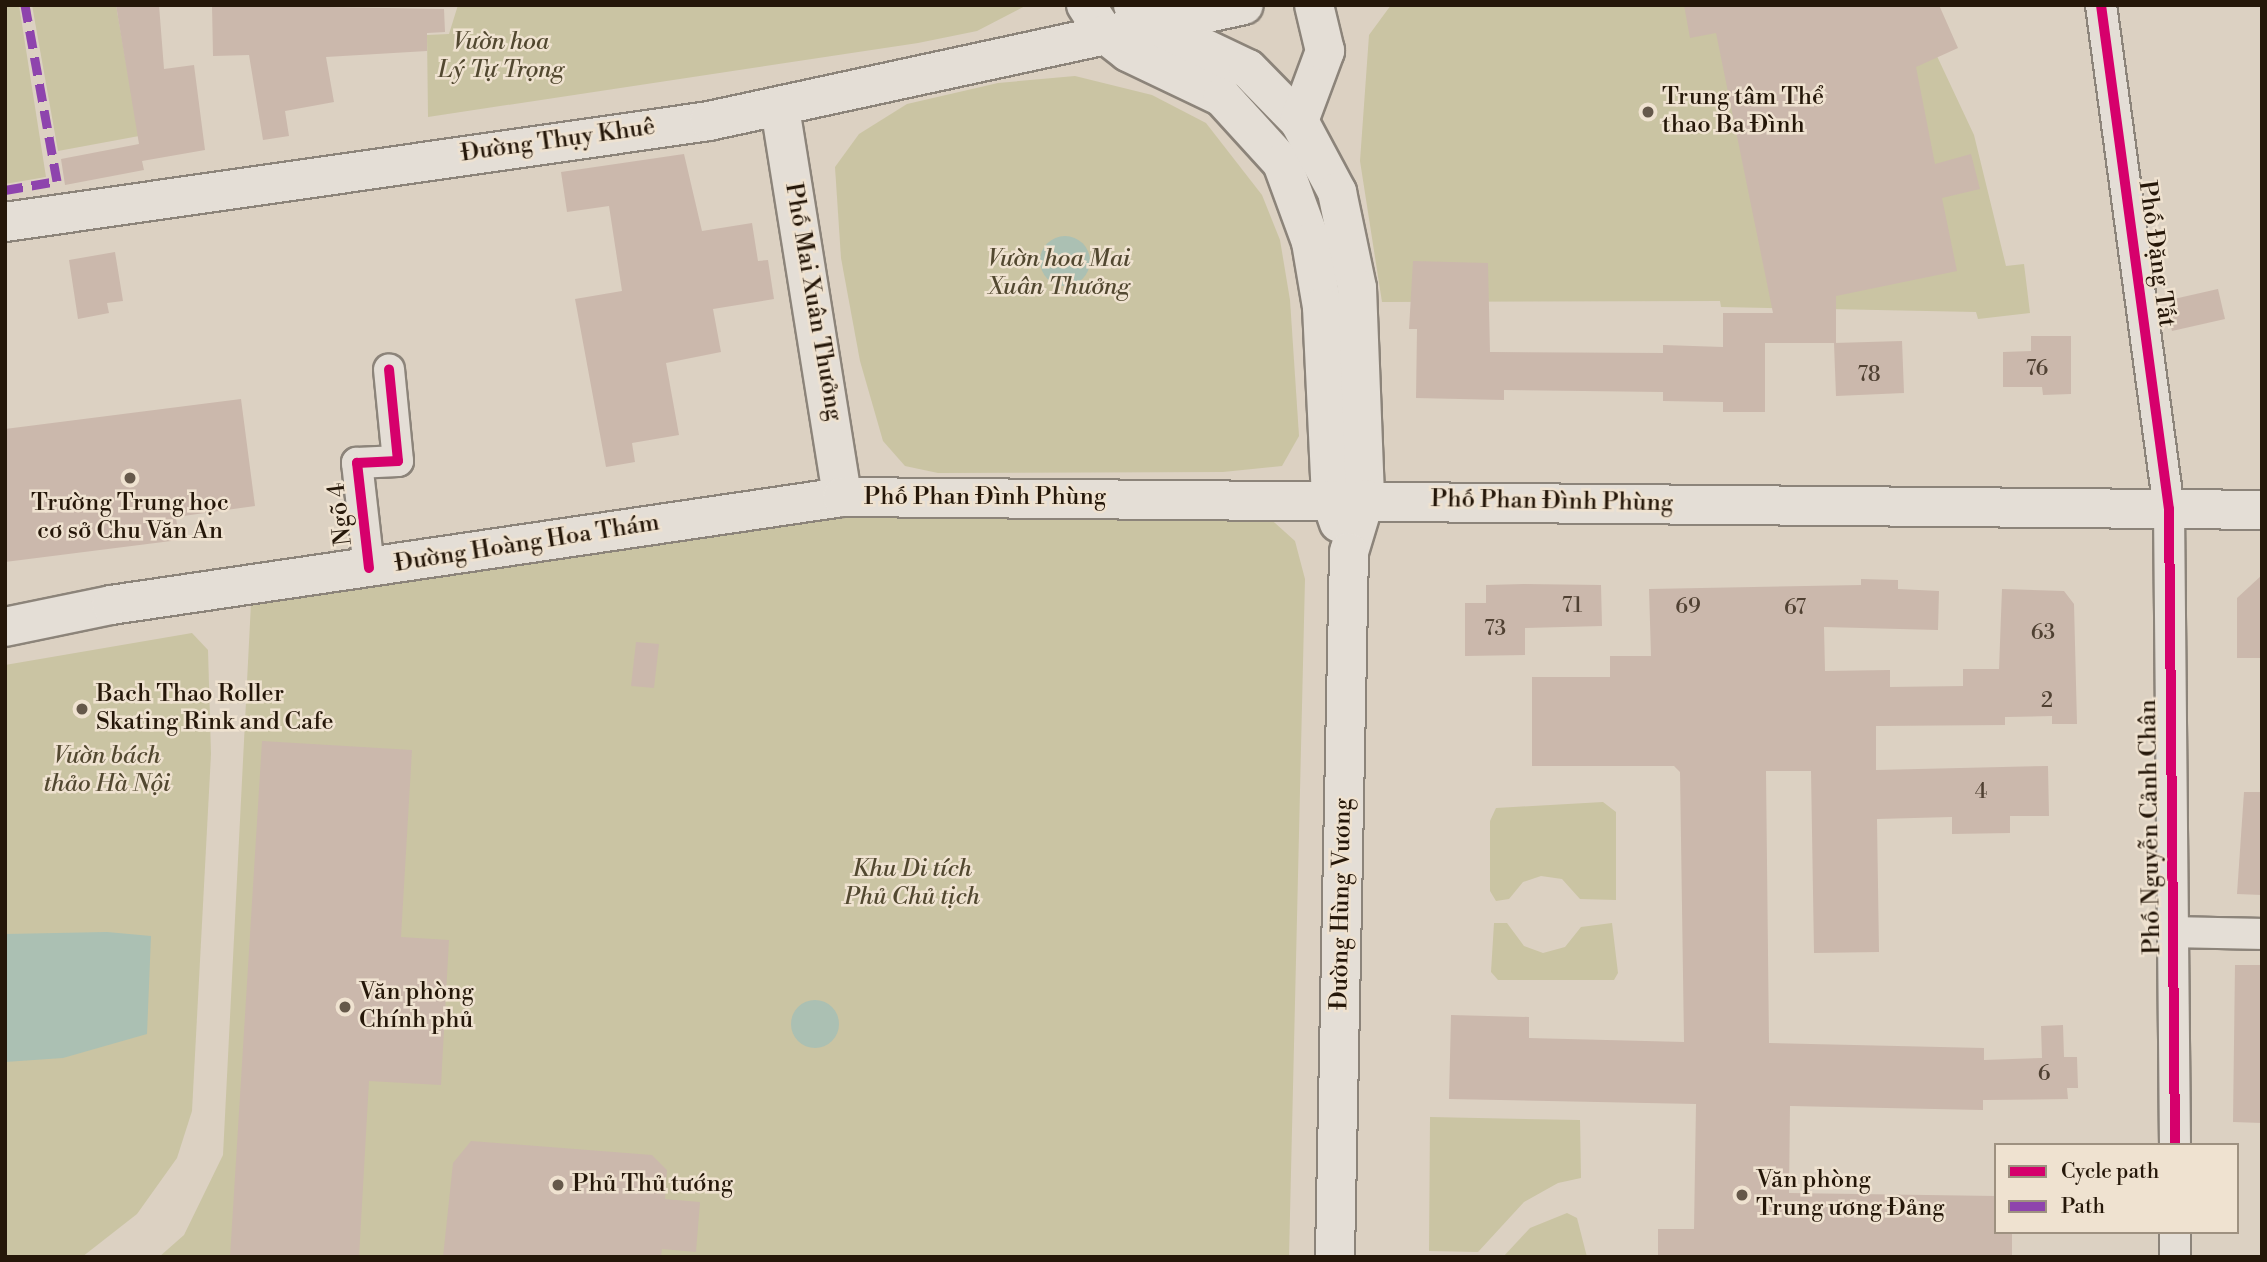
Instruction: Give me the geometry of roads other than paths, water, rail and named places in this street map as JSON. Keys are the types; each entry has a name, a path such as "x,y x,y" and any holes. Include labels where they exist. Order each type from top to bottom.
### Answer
{"main road":[{"name":"Đường Thụy Khuê","path":"5,222 780,108 1096,20 1244,5"},
{"path":"1299,121 1325,51 1314,5"},
{"name":"Đường Hùng Vương","path":"1142,14 1248,69 1299,121 1337,192 1348,235 1362,352 1348,500 1335,1257"},
{"name":"Đường Hùng Vương","path":"1096,20 1128,52 1222,97 1282,163 1311,242 1348,500"},
{"name":"Phố Mai Xuân Thưởng","path":"780,108 842,497"},
{"name":"Phố Phan Đình Phùng","path":"842,497 2262,510"},
{"name":"Đường Hoàng Hoa Thám","path":"5,627 111,605 842,497"}],"street":[{"name":"Phố Đặng Tất","path":"2101,5 2169,509"},
{"name":"Ngõ 4","path":"369,568 357,463 398,461 389,369"},
{"name":"Phố Nguyễn Cảnh Chân","path":"2169,509 2175,1143"},
{"path":"2173,932 2262,934"},
{"path":"2175,1234 2175,1257"}],"place":[{"name":"Trung tâm Thể thao Ba Đình","path":"1648,112"},
{"name":"Trường Trung học cơ sở Chu Văn An","path":"130,478"},
{"name":"Bach Thao Roller Skating Rink and Cafe","path":"82,709"},
{"name":"Văn phòng Chính phủ","path":"345,1007"},
{"name":"Phủ Thủ tướng","path":"558,1185"},
{"name":"Văn phòng Trung ương Đảng","path":"1742,1195"}],"park label":[{"name":"Vườn hoa Lý Tự Trọng","path":"501,57"},
{"name":"Vườn hoa Mai Xuân Thưởng","path":"1059,274"},
{"name":"Vườn bách thảo Hà Nội","path":"107,771"},
{"name":"Khu Di tích Phủ Chủ tịch","path":"912,884"}]}
